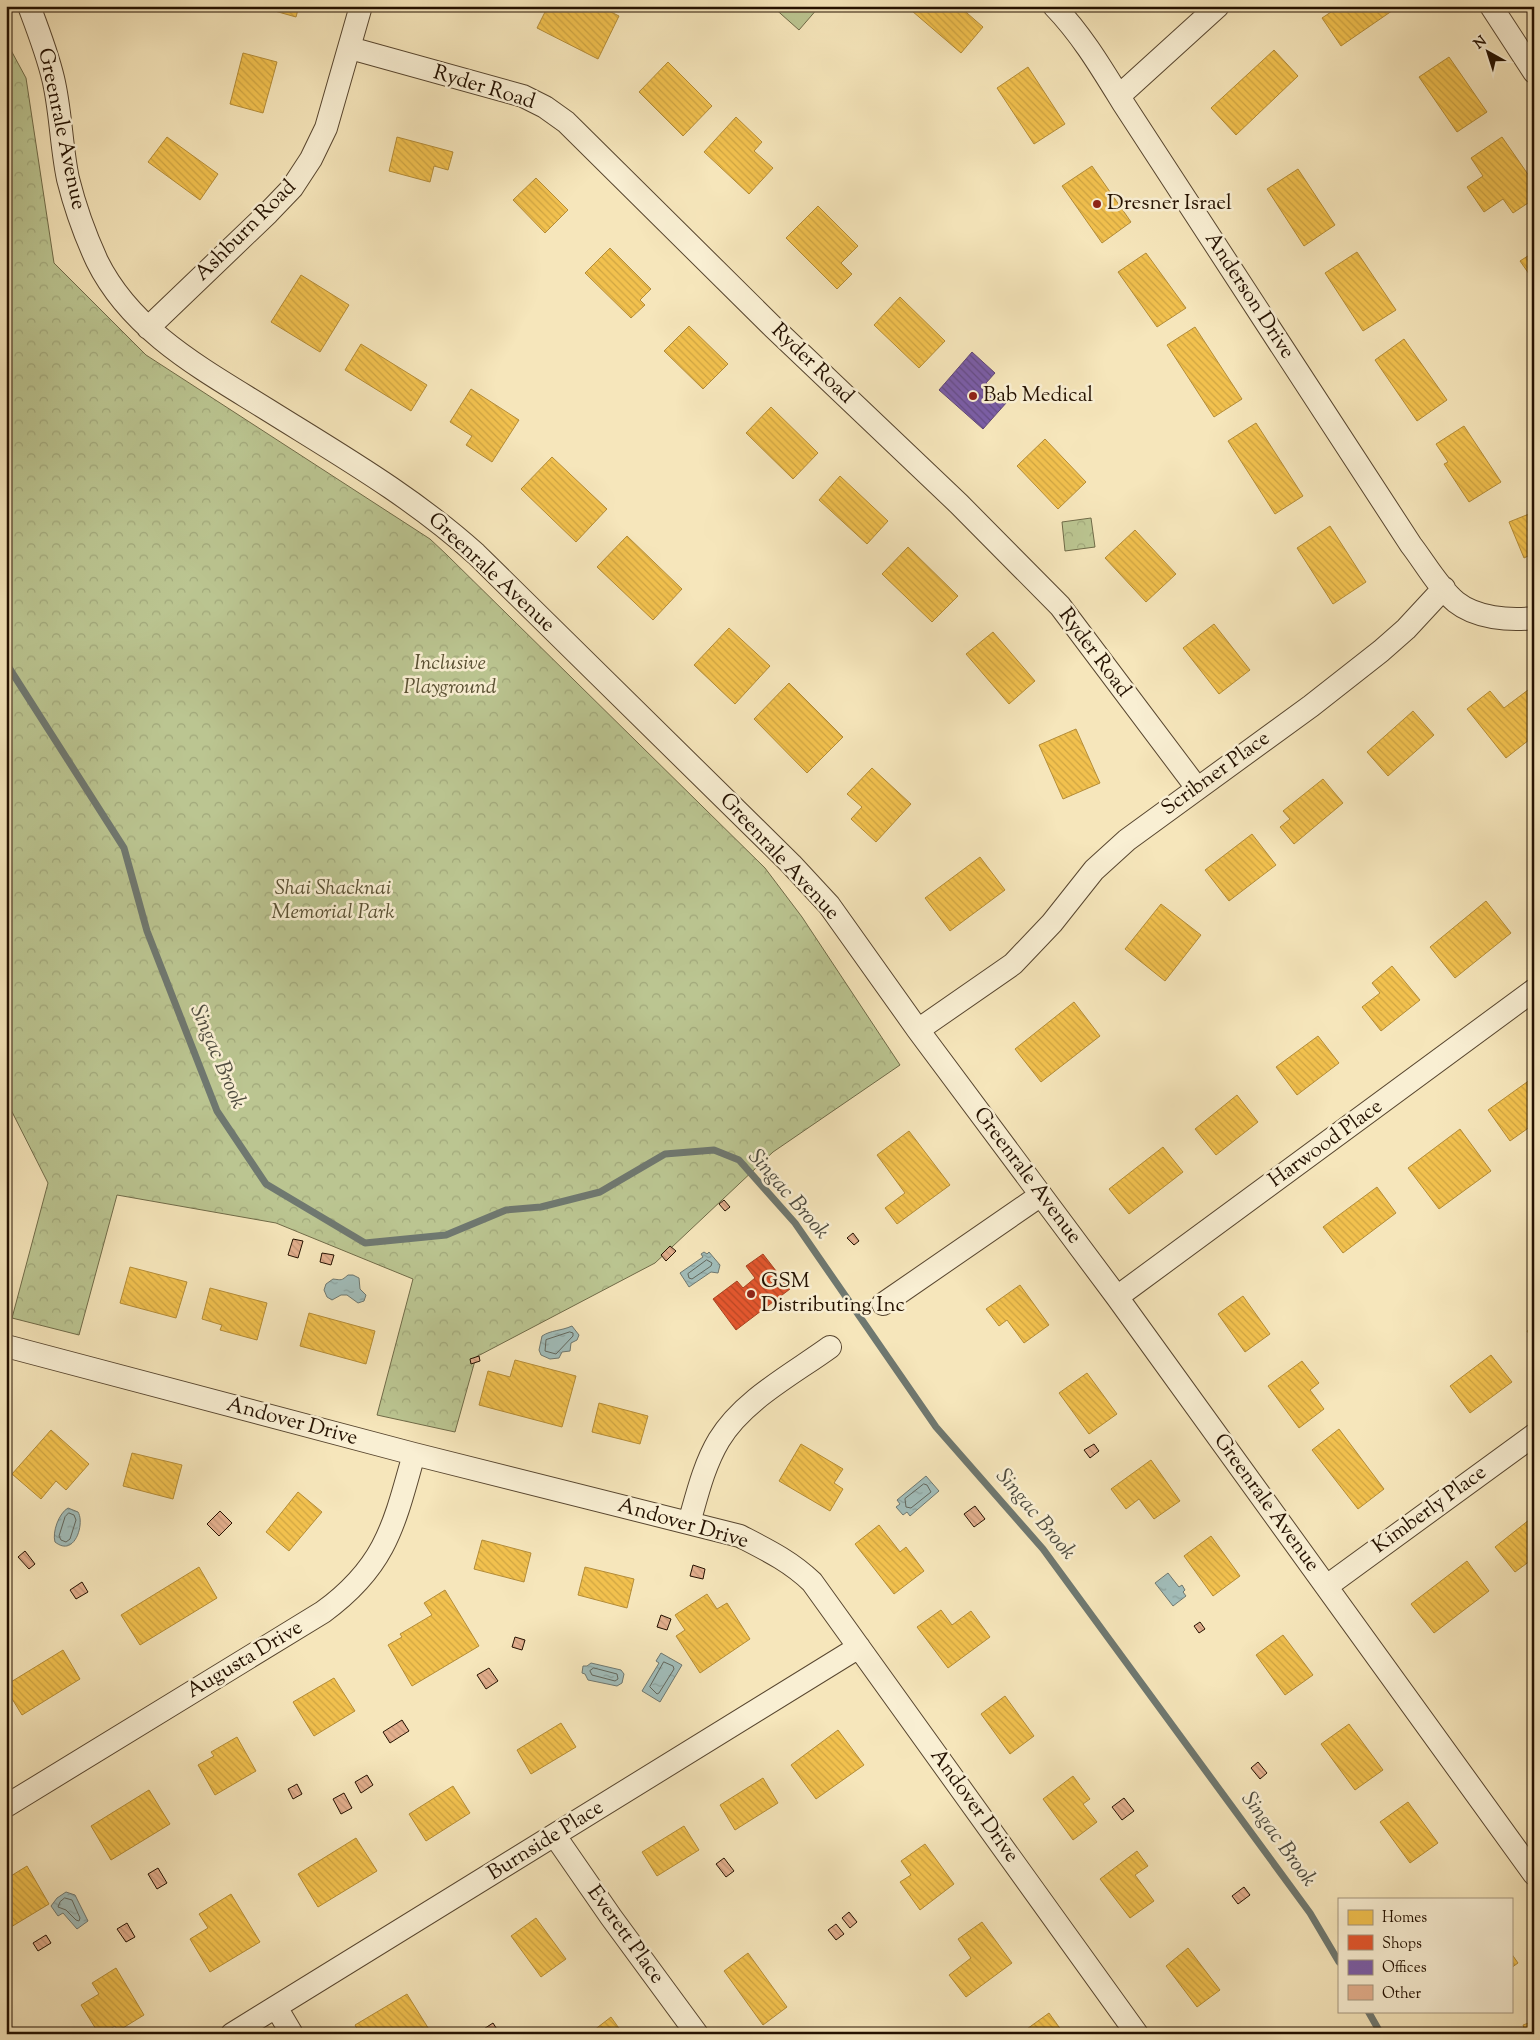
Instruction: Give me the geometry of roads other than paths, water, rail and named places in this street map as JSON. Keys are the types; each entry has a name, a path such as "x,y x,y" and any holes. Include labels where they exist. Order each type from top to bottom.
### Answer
{"street":[{"name":"Greenrale Avenue","path":"29,6 42,40 53,79 68,178 82,226 98,262 124,303 156,336 189,360 400,493 444,525 476,554 829,905 918,1030 1327,1586 1534,1874"},
{"name":"Ashburn Road","path":"148,328 292,188 311,160 326,128 361,6"},
{"name":"Anderson Drive","path":"1054,6 1065,17 1098,60 1119,96 1410,545 1444,588"},
{"path":"1119,96 1218,6"},
{"path":"1490,6 1534,72"},
{"name":"Ryder Road","path":"350,48 523,96 545,107 566,122 774,328 959,504 1060,606 1197,788"},
{"path":"1444,588 1457,602 1474,612 1499,618 1534,618"},
{"name":"Scribner Place","path":"918,1030 1013,964 1052,923 1094,870 1127,840 1311,706 1381,651 1406,629 1444,588"},
{"name":"Harwood Place","path":"1117,1298 1534,990"},
{"path":"883,1304 1041,1195"},
{"name":"Andover Drive","path":"6,1346 414,1454 740,1536 796,1566 812,1582 1137,2034"},
{"path":"689,1524 705,1468 718,1441 729,1425 749,1404 830,1347"},
{"name":"Kimberly Place","path":"1327,1586 1534,1435"},
{"name":"Augusta Drive","path":"6,1806 340,1600 362,1579 380,1553 394,1524 414,1454"},
{"name":"Burnside Place","path":"232,2034 859,1647"},
{"name":"Everett Place","path":"555,1836 611,1917 697,2034"},
{"path":"276,2007 292,2034"}],"water":[{"path":"704,1252 707,1254 709,1252 720,1265 718,1273 711,1272 689,1287 680,1273 703,1257 701,1254"},
{"path":"348,1275 359,1278 360,1289 366,1295 364,1301 358,1303 347,1295 341,1295 332,1300 327,1297 324,1290 326,1284 333,1279 341,1280"},
{"path":"572,1326 579,1335 577,1340 571,1343 570,1351 562,1352 559,1358 550,1359 541,1355 539,1350 542,1336"},
{"path":"926,1476 939,1491 910,1516 907,1512 903,1515 896,1507 900,1504 897,1500"},
{"path":"68,1508 78,1512 80,1517 79,1531 73,1542 68,1546 62,1546 55,1542 54,1533 59,1518"},
{"path":"1168,1573 1179,1587 1182,1585 1186,1596 1173,1606 1155,1583"},
{"path":"661,1653 682,1665 660,1702 642,1691 659,1663 656,1661"},
{"path":"591,1663 621,1670 624,1674 622,1683 617,1686 588,1680 585,1674 582,1673 583,1666"},
{"path":"66,1892 75,1895 88,1921 77,1929 63,1913 58,1916 51,1906 57,1898"}],"waterway":[{"name":"Singac Brook","path":"6,663 124,848 147,931 217,1111 266,1184 365,1243 446,1235 506,1210 541,1207 600,1192 665,1154 714,1150 739,1160 795,1223 936,1427 1043,1549 1310,1913 1338,1960"},
{"name":"Singac Brook","path":"1369,2012 1381,2034"}],"place":[{"name":"Dresner Israel","path":"1097,204"},
{"name":"Bab Medical","path":"973,396"},
{"name":"GSM Distributing Inc","path":"751,1294"}],"park label":[{"name":"Inclusive Playground","path":"450,676"},
{"name":"Shai Shacknai Memorial Park","path":"333,901"}]}
